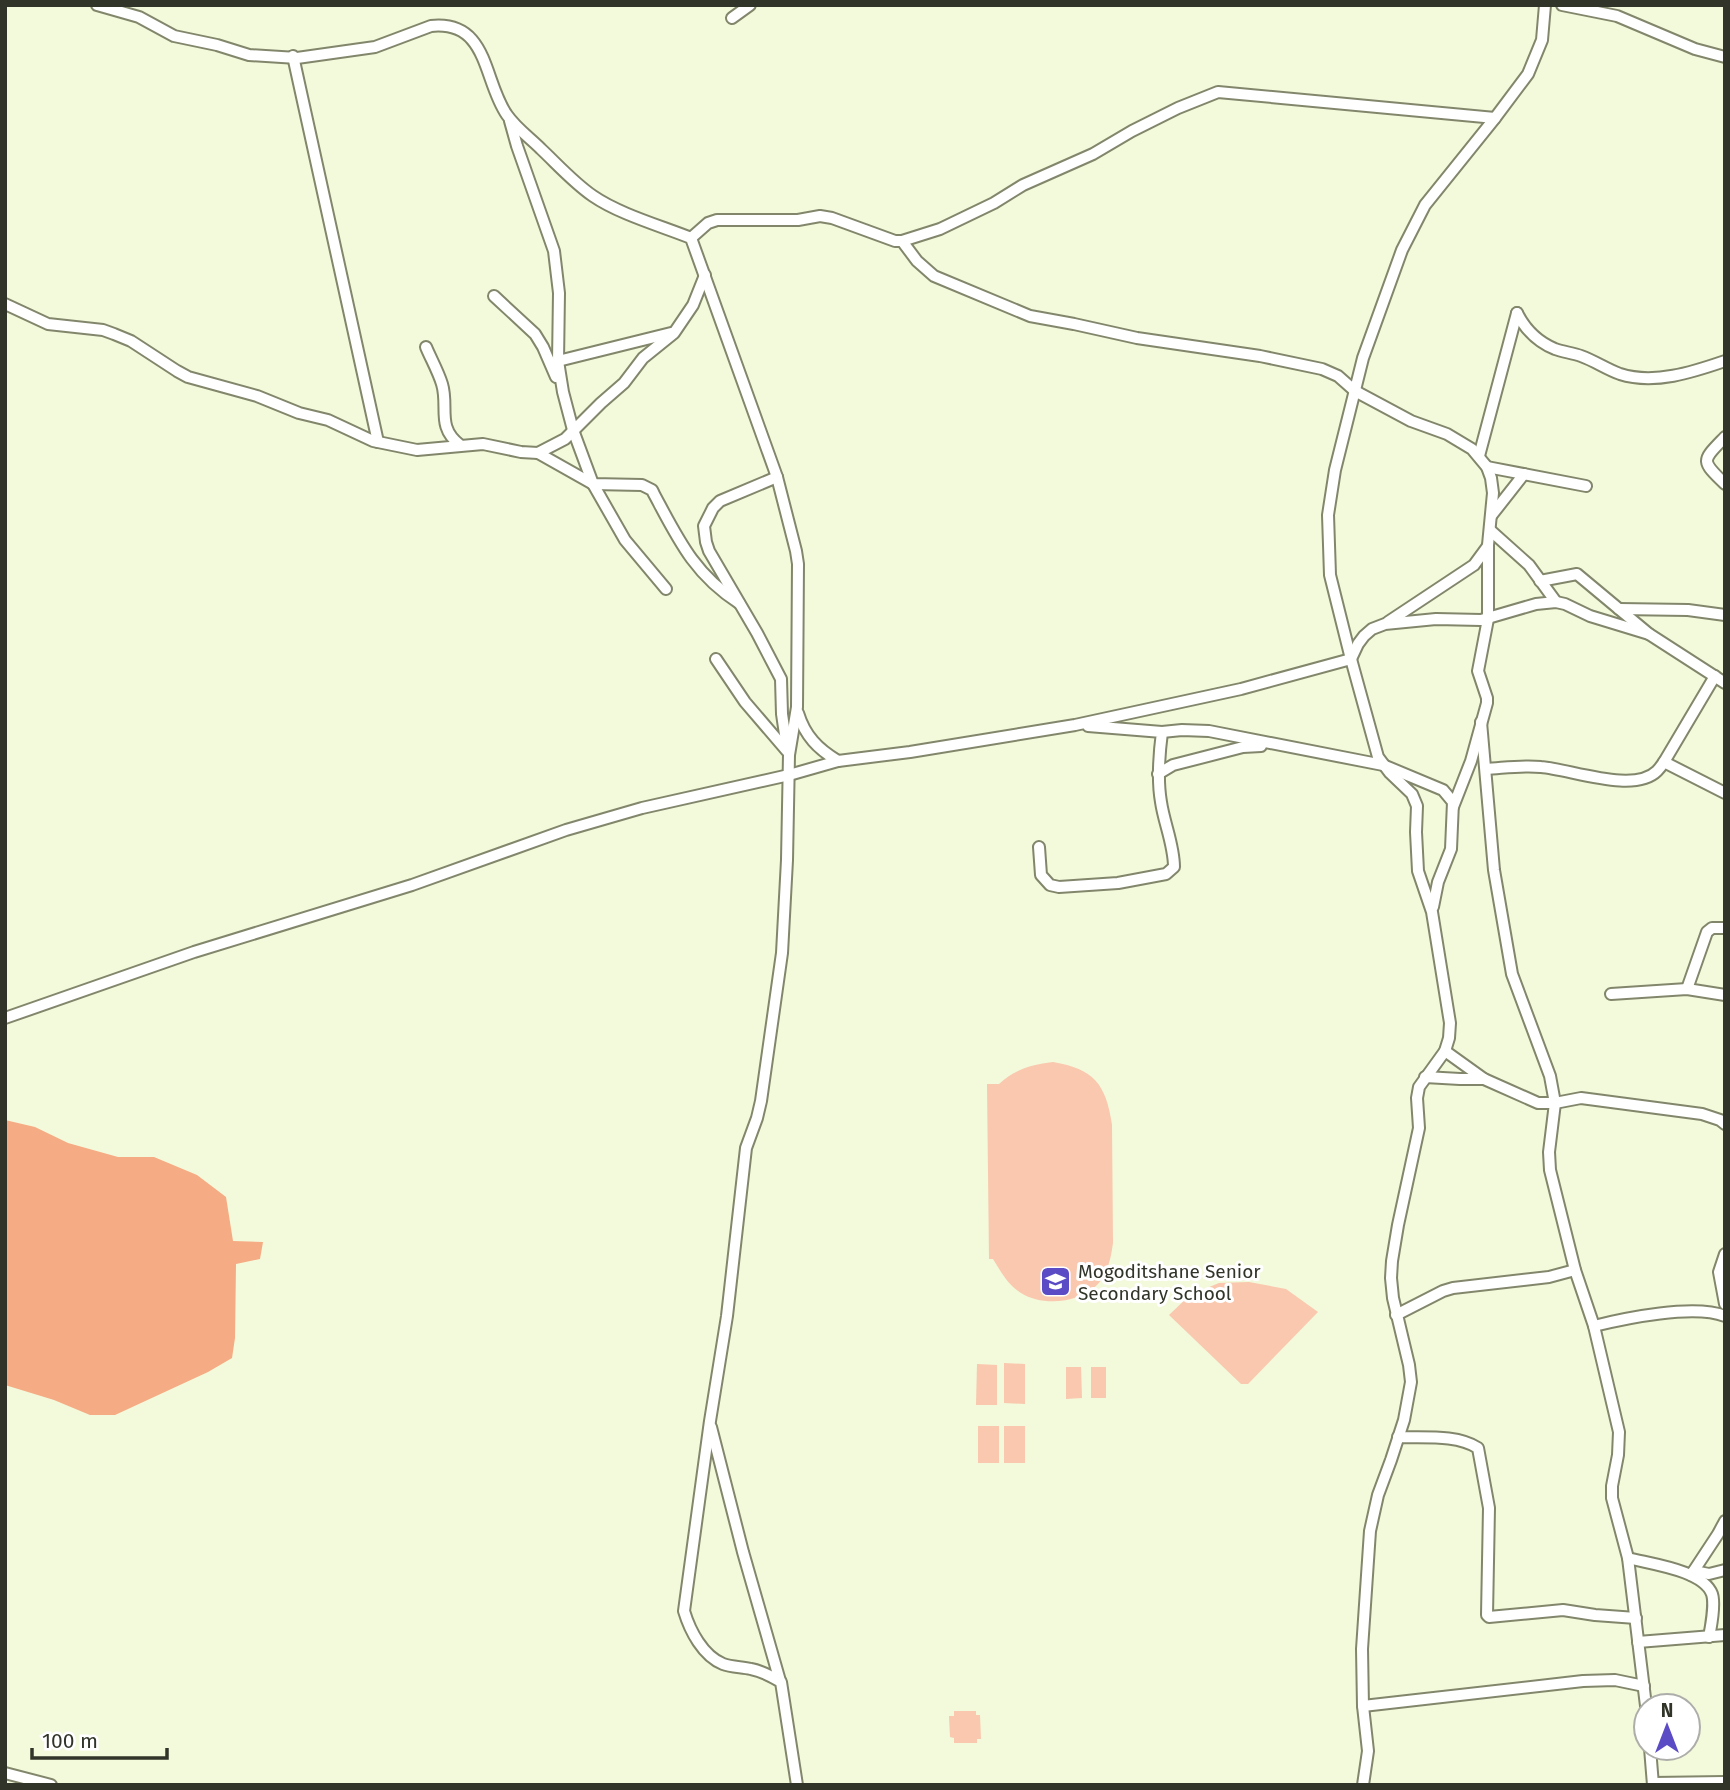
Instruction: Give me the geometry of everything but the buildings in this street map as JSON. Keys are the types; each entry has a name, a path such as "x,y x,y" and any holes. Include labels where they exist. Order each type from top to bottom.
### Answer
{"street":[{"path":"97,5 139,17 174,36 250,55 297,58 375,47 438,25 452,28 473,39 480,49 499,100 509,118 554,251 559,293 558,361 573,430 593,484 625,540 666,589"},
{"path":"732,18 750,5"},
{"path":"1363,1785 1368,1751 1363,1706 1362,1649 1370,1531 1378,1495 1407,1408 1411,1382 1396,1314 1391,1278 1392,1261 1419,1128 1419,1087 1444,1051 1449,1038 1450,1023 1432,912 1418,871 1417,806 1412,794 1378,757 1331,575 1328,515 1335,470 1363,358 1402,250 1425,205 1528,74 1542,40 1545,5"},
{"path":"1562,5 1617,16 1695,49 1725,57"},
{"path":"293,56 378,442"},
{"path":"691,238 708,223 718,220 798,220 825,216 884,238 902,241 952,224 1023,185 1093,154 1178,108 1218,92 1495,118"},
{"path":"509,118 598,199 691,238 777,477 796,551 797,707 788,753"},
{"path":"902,241 917,261 934,276 1030,316 1138,338 1294,362 1322,369 1338,376 1355,391 1411,421 1447,434 1479,456 1487,467 1493,493 1488,545 1488,619 1478,671 1487,703 1471,761 1453,807"},
{"path":"538,453 559,443 624,383 643,358 674,333 693,305 705,275"},
{"path":"494,296 535,334 563,393"},
{"path":"5,304 48,324 87,327 114,334 131,341 188,377 328,420 378,442 416,450 483,444 538,453 593,484 642,485 652,490 689,557 717,587 739,603"},
{"path":"1479,456 1517,313 1523,324 1542,342 1580,355 1624,375 1644,377 1683,374 1725,361"},
{"path":"558,361 674,333"},
{"path":"426,347 442,384 445,425 449,435 460,445"},
{"path":"1725,437 1707,456 1706,462 1710,470 1725,484"},
{"path":"1487,467 1586,486"},
{"path":"1490,517 1524,474"},
{"path":"777,477 720,501 713,508 704,526 709,551 773,661 797,707 807,735 816,746 838,761"},
{"path":"1490,531 1529,565 1556,602"},
{"path":"5,1018 194,952 412,885 566,830 642,808 789,775 838,761 1075,725 1241,689 1351,659 1358,644 1372,629 1385,624 1474,565 1488,545"},
{"path":"1540,580 1577,574 1649,634 1725,683"},
{"path":"1385,624 1436,619 1488,619 1536,604 1556,602 1590,616 1649,634"},
{"path":"1619,609 1688,610 1725,615"},
{"path":"716,659 745,702 788,753"},
{"path":"1486,769 1543,767 1621,782 1643,779 1656,773 1664,762 1715,676"},
{"path":"780,1681 755,1669 723,1664 709,1655 699,1643 684,1611 727,1317 746,1148 761,1101 782,953 789,775 781,679"},
{"path":"1481,722 1494,870 1511,974 1548,1069 1555,1103 1549,1161 1575,1270 1594,1326 1619,1432 1611,1492 1628,1558 1645,1692"},
{"path":"1075,725 1162,732 1209,731 1384,765 1443,790 1453,802 1451,849 1438,883 1432,912"},
{"path":"1040,847 1041,875 1050,885 1059,887 1118,883 1171,871 1174,863 1161,803 1158,774 1162,732"},
{"path":"1158,774 1173,765 1243,747 1277,745"},
{"path":"1664,762 1725,793"},
{"path":"1687,989 1707,932 1712,928 1725,928"},
{"path":"1611,994 1687,989 1725,995"},
{"path":"1444,1051 1484,1079 1538,1103 1581,1098 1702,1114 1720,1120 1725,1125"},
{"path":"1425,1076 1460,1080 1484,1079"},
{"path":"1725,1254 1719,1272 1725,1304"},
{"path":"1396,1314 1453,1288 1549,1276 1575,1270"},
{"path":"1594,1326 1644,1315 1697,1311 1725,1316"},
{"path":"710,1421 743,1552 781,1682 797,1785"},
{"path":"1398,1437 1449,1439 1478,1448 1489,1508 1489,1617 1563,1610 1636,1618"},
{"path":"1692,1573 1725,1521"},
{"path":"1628,1558 1692,1573 1709,1574 1725,1570"},
{"path":"1692,1573 1713,1595 1709,1637"},
{"path":"1638,1642 1725,1635"},
{"path":"1363,1706 1583,1681 1615,1680 1644,1686"},
{"path":"1651,1762 1653,1784 1725,1782"},
{"path":"5,1773 51,1785"}],"shaded area":[{"path":"1053,1062 1079,1069 1096,1081 1106,1099 1112,1125 1113,1243 1108,1265 1098,1284 1081,1295 1061,1301 1040,1300 1021,1293 1009,1282 993,1259 989,1259 987,1084 999,1084 1024,1069"},
{"path":"5,1120 35,1127 68,1143 118,1157 154,1157 197,1175 226,1197 233,1241 263,1242 260,1259 236,1264 235,1338 232,1358 115,1415 90,1415 54,1400 5,1385"},
{"path":"1249,1282 1286,1289 1318,1312 1248,1384 1241,1384 1169,1315 1190,1295 1219,1283"},
{"path":"1004,1363 1025,1364 1025,1404 1004,1403"},
{"path":"977,1364 997,1365 997,1405 976,1405"},
{"path":"1066,1367 1081,1367 1082,1398 1066,1399"},
{"path":"1091,1367 1106,1367 1106,1398 1091,1398"},
{"path":"978,1426 999,1426 999,1463 978,1463"},
{"path":"1004,1426 1025,1426 1025,1463 1004,1463"},
{"path":"954,1711 976,1711 976,1715 980,1715 981,1739 977,1739 977,1743 954,1743 954,1738 950,1737 949,1716 954,1716"}],"place":[{"name":"Mogoditshane Senior Secondary School","path":"1055,1282"}]}
